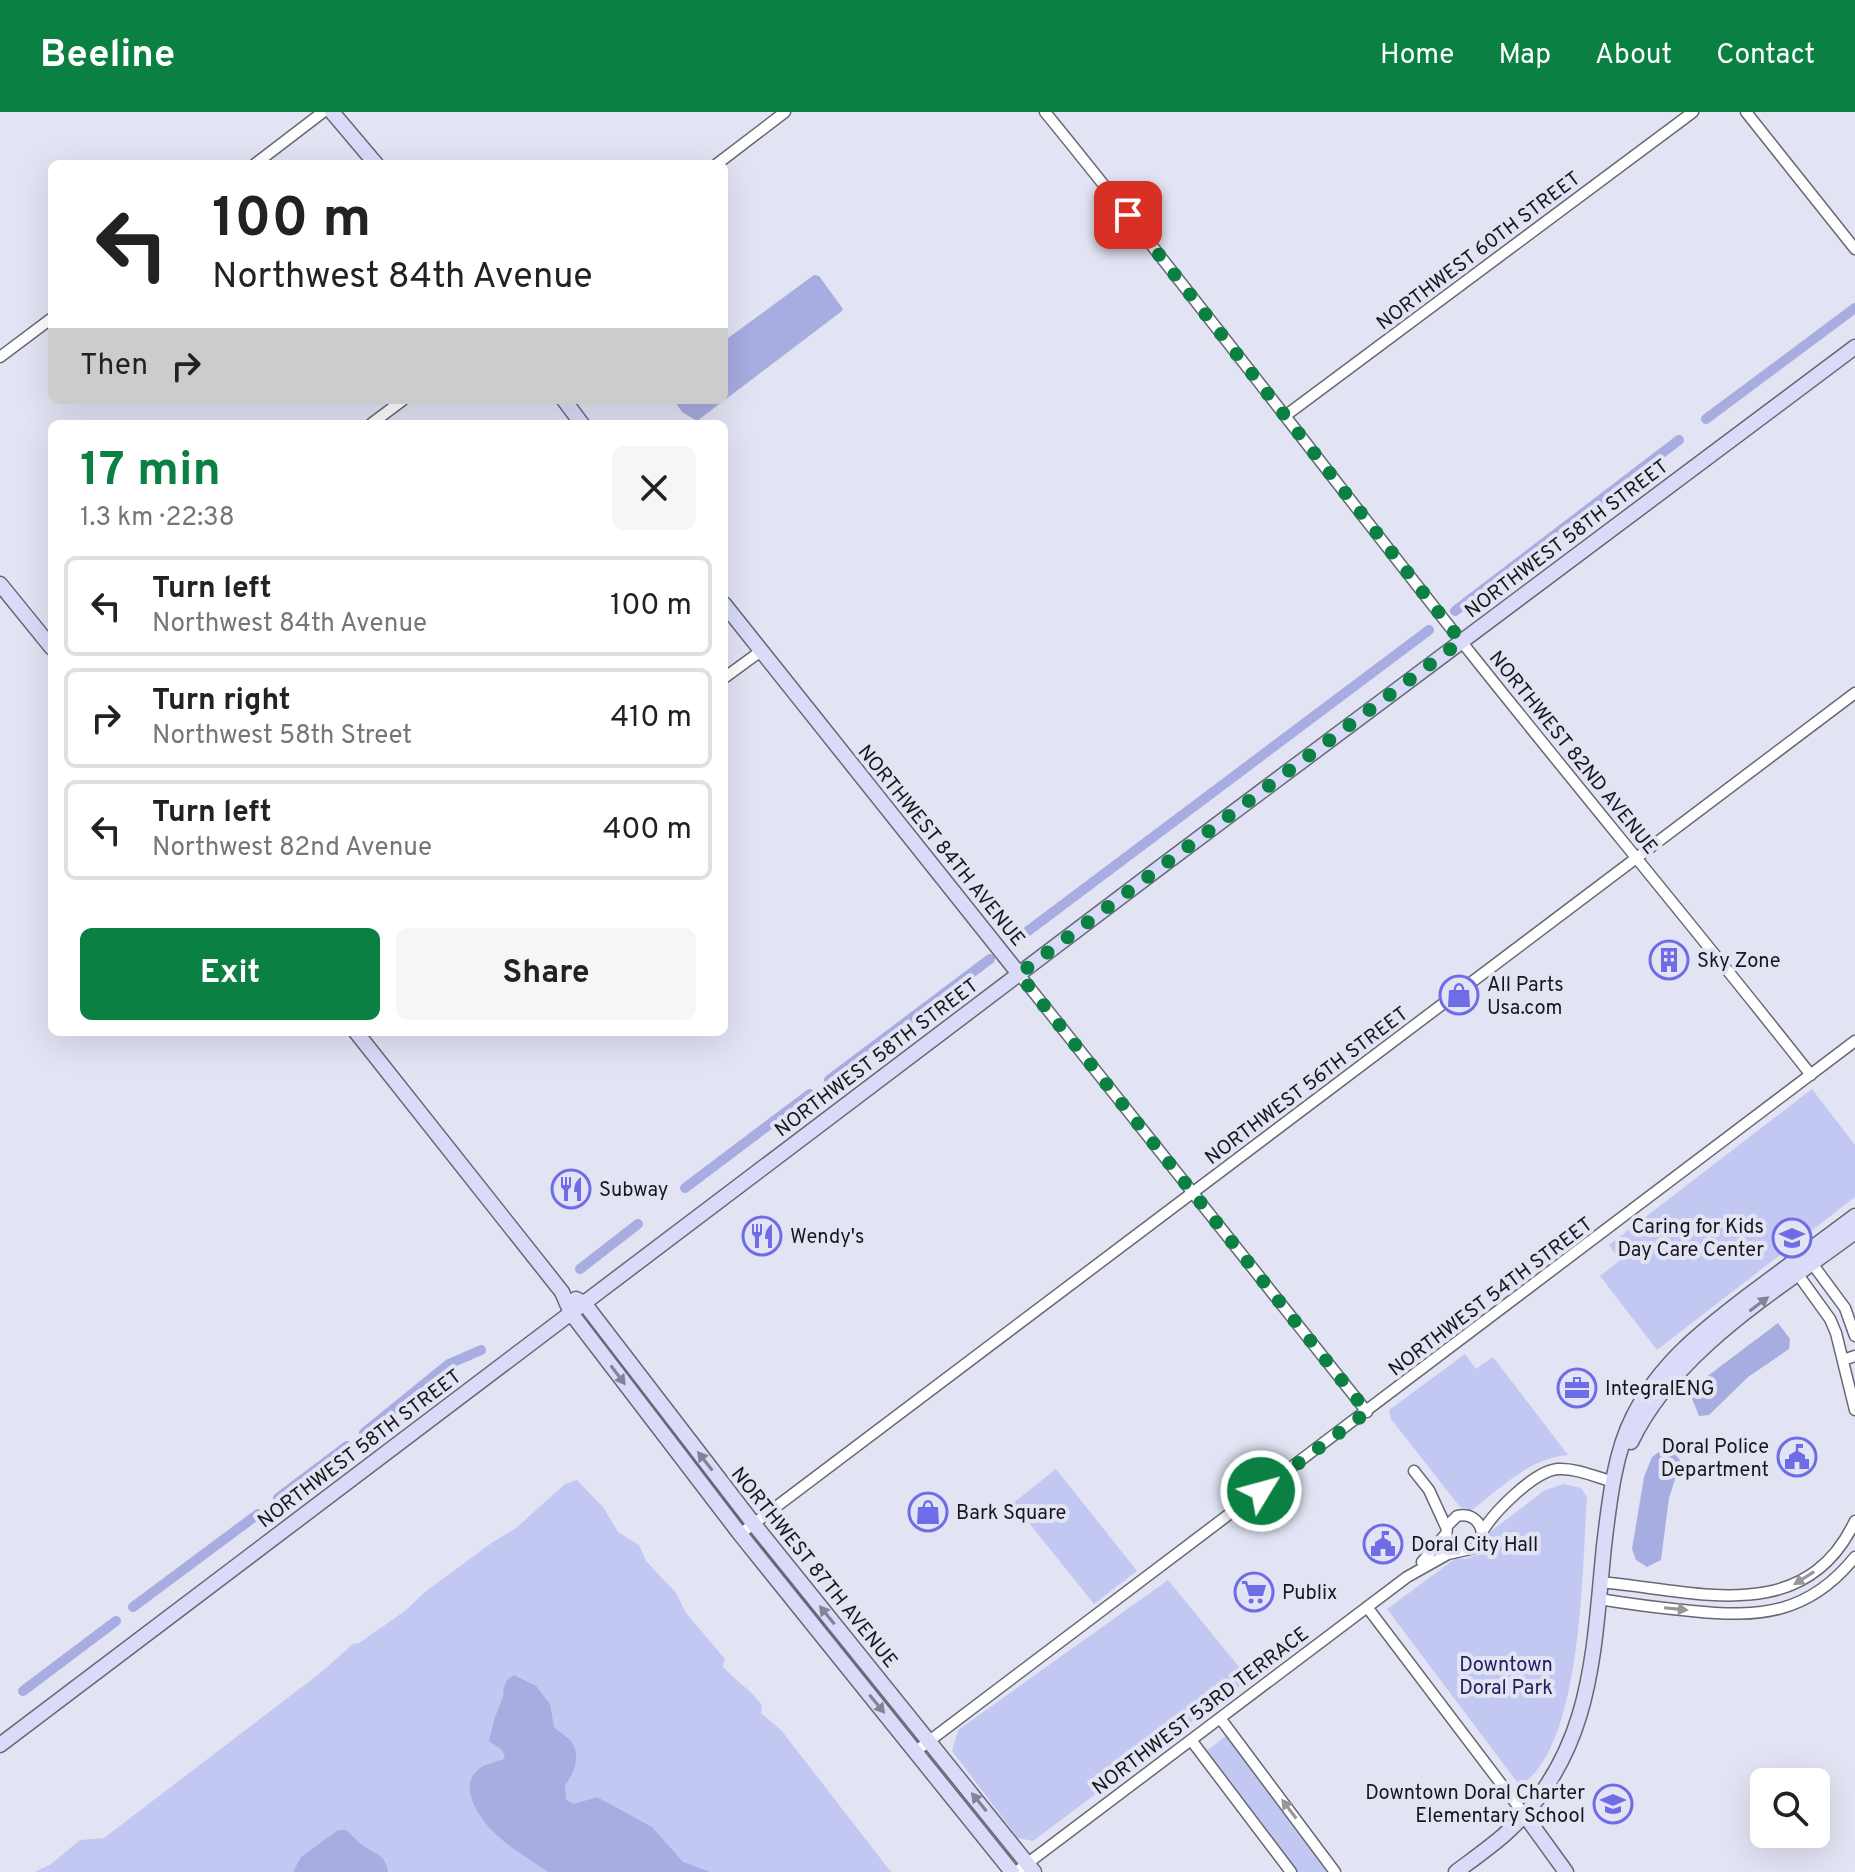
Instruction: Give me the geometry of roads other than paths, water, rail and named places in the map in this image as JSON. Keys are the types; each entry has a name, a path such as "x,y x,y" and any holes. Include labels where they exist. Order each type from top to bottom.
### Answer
{"main road":[{"path":"332,112 373,160"},
{"name":"NORTHWEST 58TH STREET","path":"0,1745 1019,974 1855,347"},
{"path":"0,584 48,643"},
{"name":"NORTHWEST 84TH AVENUE","path":"728,609 1019,974"},
{"name":"NORTHWEST 87TH AVENUE","path":"359,1036 562,1292 571,1313 740,1534 916,1751 1022,1870"},
{"path":"1809,1259 1855,1216"},
{"path":"1456,1872 1504,1835 1524,1814 1550,1780 1576,1730 1587,1694 1614,1482 1622,1443 1632,1419 1659,1376 1701,1332 1809,1259 1855,1232"},
{"path":"1619,1463 1660,1394 1684,1366 1795,1269"},
{"name":"NORTHWEST 87TH AVENUE","path":"562,1292 584,1303 753,1523 929,1740 1022,1870"},
{"path":"1659,1376 1660,1394"},
{"path":"1524,1814 1566,1872"}],"street":[{"path":"260,160 323,112"},
{"path":"722,160 785,112"},
{"name":"NORTHWEST 82ND AVENUE","path":"1045,112 1461,641 1636,859 1673,900 1811,1075"},
{"name":"NORTHWEST 60TH STREET","path":"1285,416 1693,112"},
{"path":"1746,112 1855,249"},
{"path":"0,357 48,321"},
{"path":"376,420 398,404"},
{"path":"728,675 761,651"},
{"name":"NORTHWEST 56TH STREET","path":"740,1534 1855,693"},
{"name":"NORTHWEST 84TH AVENUE","path":"1019,974 1367,1412"},
{"name":"NORTHWEST 54TH STREET","path":"916,1751 1855,1041"},
{"path":"1809,1259 1845,1308 1855,1336"},
{"path":"1795,1269 1830,1319 1855,1410"},
{"path":"1843,1360 1855,1356"},
{"path":"1446,1531 1452,1519 1508,1500 1544,1474 1558,1469 1614,1482"},
{"path":"1414,1471 1449,1508 1479,1524 1482,1532"},
{"path":"1429,1490 1449,1545 1457,1551 1473,1549 1479,1543 1482,1532 1508,1500"},
{"path":"1600,1582 1734,1597 1762,1594 1789,1587 1808,1577 1836,1554 1855,1521"},
{"name":"NORTHWEST 53RD TERRACE","path":"1407,1577 1435,1550 1446,1531"},
{"name":"NORTHWEST 53RD TERRACE","path":"1022,1870 1407,1577 1440,1557 1457,1551"},
{"path":"1599,1599 1717,1613 1765,1613 1809,1597 1841,1574 1855,1557"},
{"path":"1367,1607 1524,1814"},
{"path":"1220,1718 1335,1872"},
{"path":"1191,1740 1291,1872"}],"waterway":[{"path":"1706,419 1855,308"},
{"path":"1455,611 1679,440"},
{"path":"1020,937 1429,630"},
{"path":"829,1080 990,959"},
{"path":"685,1188 810,1094"},
{"path":"580,1269 638,1224"},
{"path":"364,1433 449,1364 481,1350"},
{"path":"278,1498 347,1446"},
{"path":"133,1607 258,1514"},
{"path":"23,1691 116,1621"}],"place":[{"name":"Sky Zone","path":"1669,960"},
{"name":"All Parts Usa.com","path":"1459,995"},
{"name":"Subway","path":"571,1189"},
{"name":"Wendy's","path":"762,1236"},
{"name":"Caring for Kids Day Care Center","path":"1792,1238"},
{"name":"IntegralENG","path":"1577,1388"},
{"name":"Doral Police Department","path":"1797,1457"},
{"name":"Bark Square","path":"928,1512"},
{"name":"Doral City Hall","path":"1383,1544"},
{"name":"Publix","path":"1254,1592"},
{"name":"Downtown Doral Charter Elementary School","path":"1613,1804"}],"park label":[{"name":"Downtown Doral Park","path":"1506,1676"}]}
